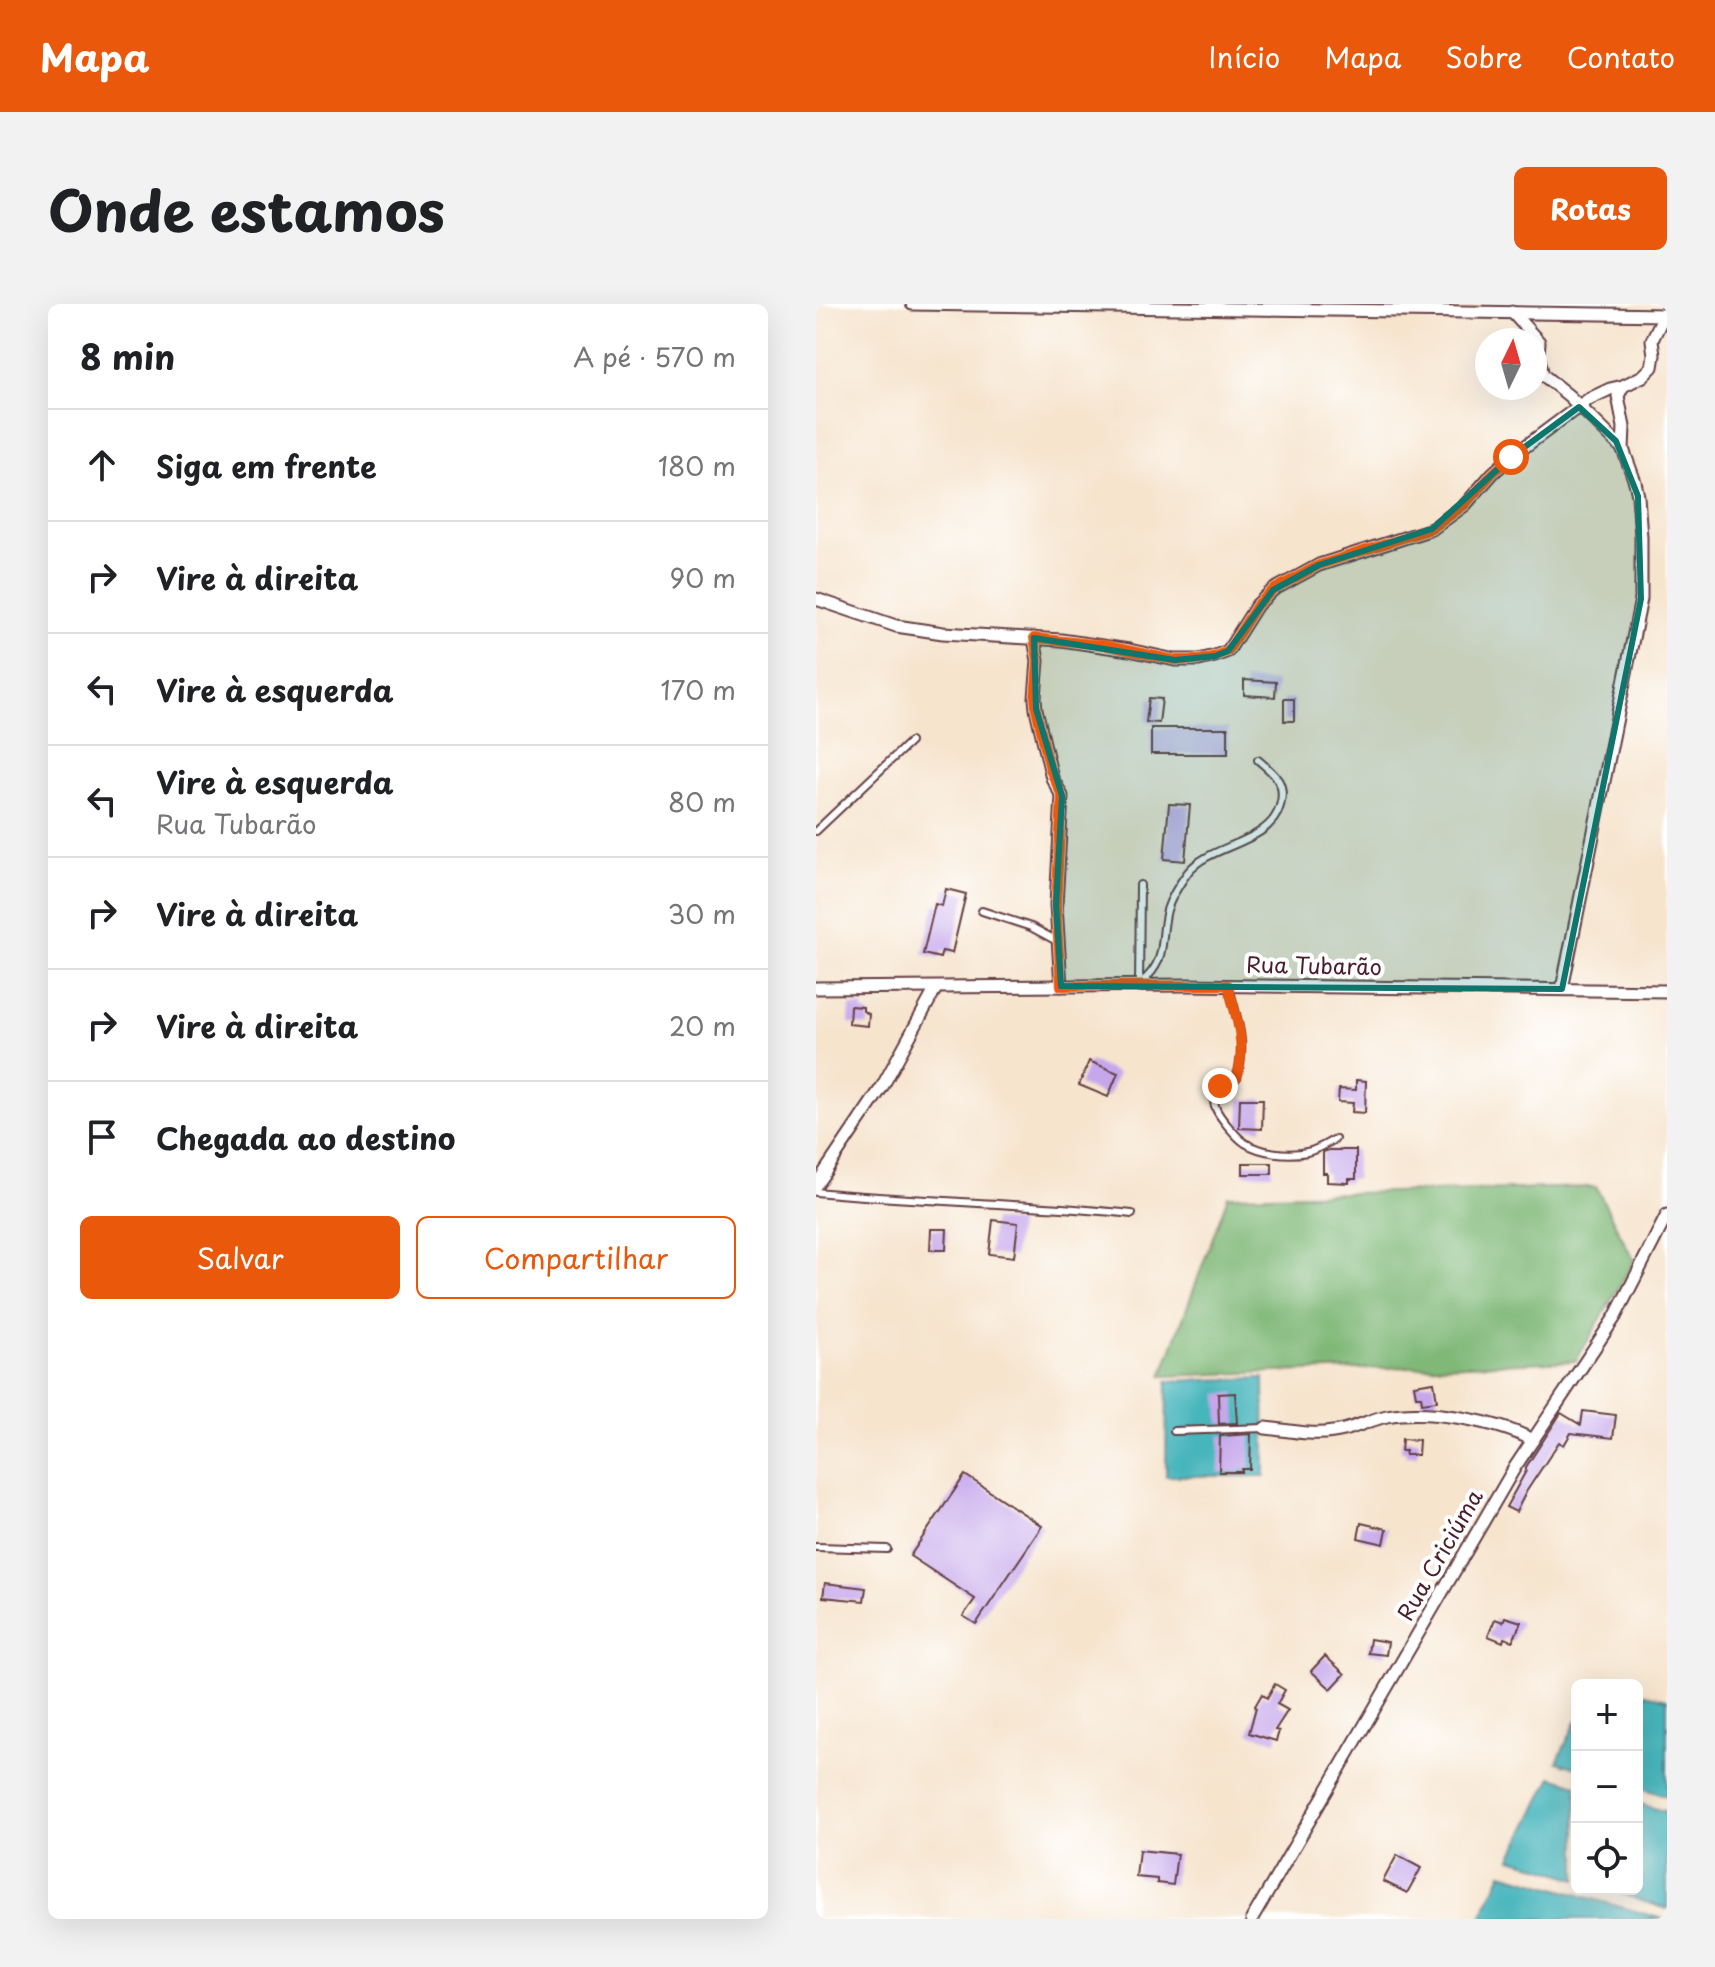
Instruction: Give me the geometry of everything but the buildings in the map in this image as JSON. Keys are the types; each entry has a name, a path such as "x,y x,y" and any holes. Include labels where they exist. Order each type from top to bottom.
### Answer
{"street":[{"path":"816,599 896,626 943,633 1116,647 1175,660 1215,656 1228,651 1257,605 1273,590 1319,565 1432,529 1465,505 1511,457 1579,407 1598,394 1643,376 1652,367 1652,340 1666,315 912,304"},
{"path":"1512,312 1539,342 1538,355 1543,375 1623,449"},
{"path":"1562,989 1641,599 1638,496 1623,449 1624,427 1618,396 1623,386"},
{"path":"1034,638 1038,661 1036,709 1050,770 1062,796 1056,905 1061,986"},
{"name":"Rua Tubarão","path":"816,988 1228,985 1667,991"},
{"path":"816,1185 882,1087 936,988"},
{"name":"Rua Criciúma","path":"1252,1919 1515,1467 1615,1317 1667,1215"},
{"path":"1265,1428 1331,1433 1386,1417 1409,1414 1491,1424 1533,1440"}],"lane":[{"path":"816,831 910,742"},
{"path":"1139,985 1150,976 1160,959 1168,906 1188,872 1199,861 1261,831 1275,817 1281,805 1279,777 1258,760"},
{"path":"1139,985 1140,885"},
{"path":"982,911 1043,932 1057,941"},
{"path":"1228,985 1242,1039 1242,1054 1237,1077 1215,1091 1213,1099 1217,1112 1243,1142 1259,1149 1307,1152 1335,1139"},
{"path":"816,1192 1132,1214"},
{"path":"1174,1431 1265,1428"},
{"path":"816,1547 887,1549"}],"highlighted area":[{"path":"1579,407 1616,441 1638,496 1641,599 1562,989 1061,986 1056,905 1062,796 1036,709 1034,638 1175,660 1215,656 1228,651 1273,590 1319,565 1432,529 1511,457"}],"green space":[{"path":"1596,1187 1634,1261 1576,1361 1162,1376 1228,1196"}],"water":[{"path":"1264,1378 1265,1476 1166,1476 1167,1381"},
{"path":"1643,1693 1667,1699 1667,1796 1643,1789"},
{"path":"1571,1733 1571,1766 1557,1762"},
{"path":"1552,1777 1571,1783 1571,1877 1511,1858"},
{"path":"1643,1805 1667,1812 1667,1909 1625,1895 1643,1895"},
{"path":"1502,1873 1663,1919 1481,1919"}],"route":[{"path":"1220,1086 1237,1077 1242,1054 1242,1039 1228,985 1061,986 1056,905 1062,796 1052,778 1036,709 1038,661 1034,638 1103,645 1175,660 1215,656 1228,651 1257,605 1273,590 1319,565 1432,529 1465,505 1511,457"}]}
